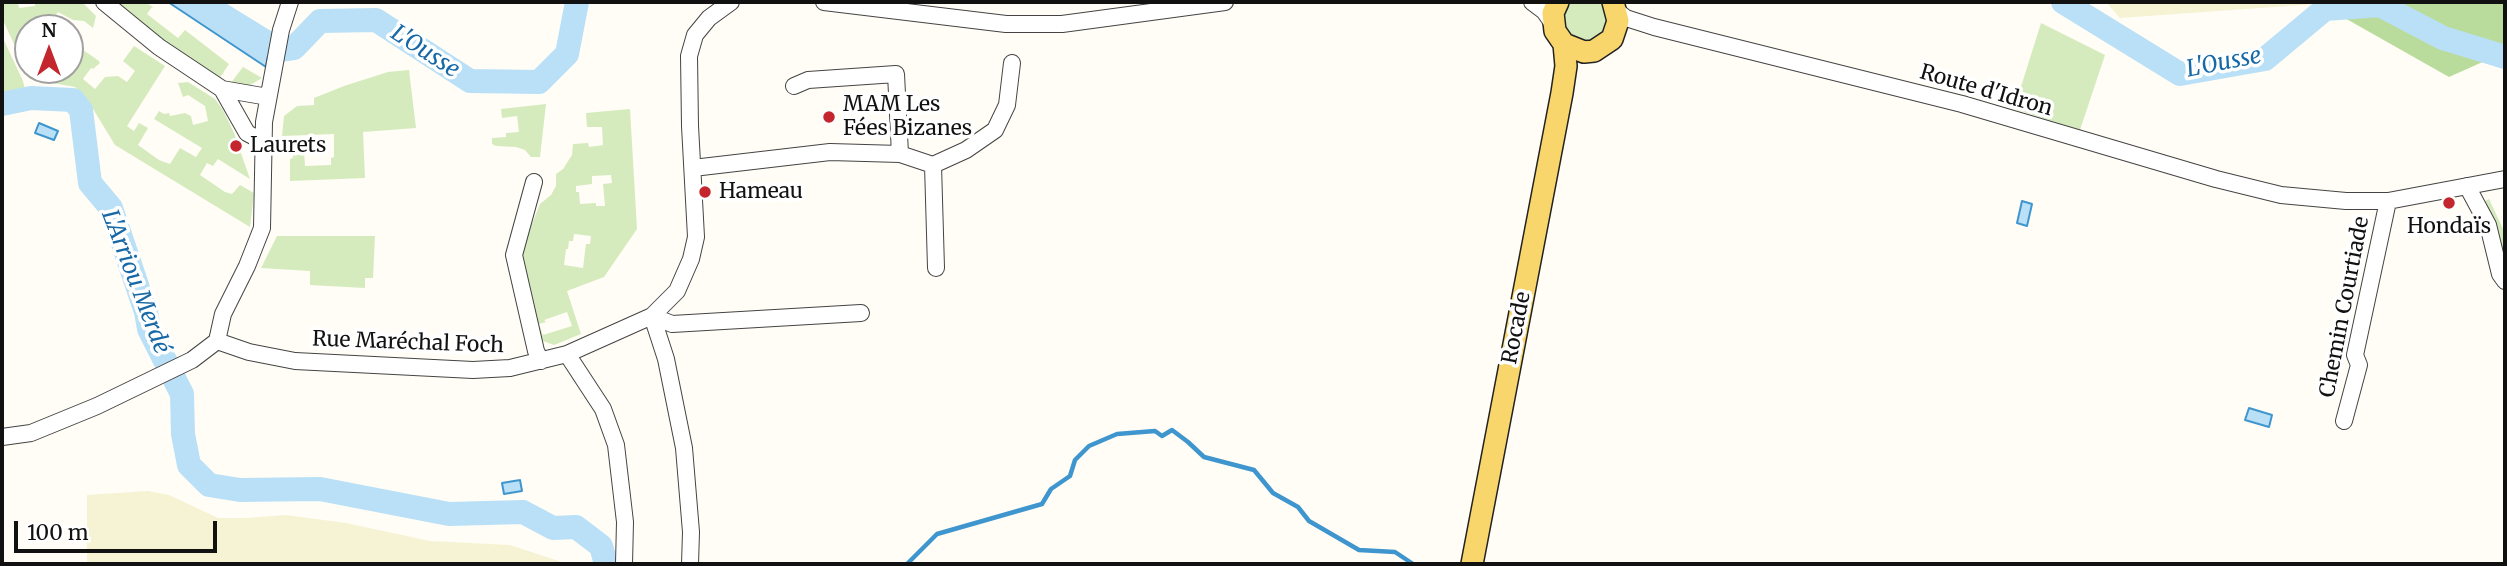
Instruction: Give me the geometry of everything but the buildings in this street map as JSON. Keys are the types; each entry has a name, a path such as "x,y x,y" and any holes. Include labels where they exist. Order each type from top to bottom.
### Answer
{"main road":[{"path":"1558,2 1553,13 1555,31 1574,48 1594,51 1612,39 1616,30 1615,6"},
{"name":"Rocade","path":"1472,564 1566,66 1574,48"}],"street":[{"path":"104,2 159,47 222,89 268,97"},
{"name":"Rue Maréchal Foch","path":"217,341 249,352 295,361 473,370 510,368 567,354 652,316 677,291 691,259 696,237 690,56 695,35 709,18 731,2"},
{"path":"824,2 1006,24 1062,24 1225,2"},
{"path":"1532,2 1544,11 1553,24"},
{"path":"2,438 31,433 97,406 192,360 217,341 223,314 262,228 268,97 285,3"},
{"name":"Route d'Idron","path":"1615,6 1626,18 1654,27 1962,104 2216,179 2306,199 2388,201 2505,179"},
{"name":"Route d'Idron","path":"1612,39 1625,31 1654,27"},
{"path":"693,168 830,152 900,154 933,165 966,150 995,131 1007,105 1013,63"},
{"path":"794,86 808,80 896,74 900,154"},
{"path":"222,89 247,133 264,142"},
{"path":"933,165 936,268"},
{"path":"534,182 514,254 536,351 541,361"},
{"path":"2467,186 2488,225 2500,274 2505,281"},
{"name":"Chemin Courtiade","path":"2344,421 2359,365 2355,355 2388,201"},
{"path":"652,316 672,324 861,313"},
{"path":"652,316 666,359 684,448 691,533 690,564"},
{"path":"567,354 603,409 616,445 625,522 624,564"}],"shaded area":[{"path":"2106,2 2345,2 2120,18"},
{"path":"148,491 169,495 218,518 286,515 346,523 430,541 510,545 568,564 87,564 87,495"}],"green space":[{"path":"2,2 18,3 19,8 35,6 35,2 82,2 96,16 93,28 84,21 84,14 14,14 14,44 2,18"},
{"path":"114,2 145,2 156,9 152,7 147,14 178,38 185,30 229,64 219,79 161,40"},
{"path":"1564,2 1601,2 1608,20 1601,36 1587,43 1571,41 1558,14"},
{"path":"2505,2 2505,52 2449,77 2320,4"},
{"path":"2041,23 2105,55 2080,130 2014,109"},
{"path":"2,36 14,62 14,84 24,84 25,89 2,94"},
{"path":"134,46 165,66 127,126 134,131 139,123 148,128 138,145 159,160 170,164 180,148 196,157 202,148 154,119 159,111 169,113 170,116 185,113 191,116 193,125 208,121 205,106 188,95 183,97 178,83 188,82 215,99 234,133 250,179 218,159 213,166 207,163 200,175 225,192 232,194 240,185 254,193 250,227 115,145 90,104 75,87 58,84 84,84 84,80 95,89 105,77 118,76 127,82 135,71 123,61"},
{"path":"84,50 100,63 91,68 84,78"},
{"path":"243,67 262,78 247,87 230,84"},
{"path":"409,70 416,128 363,132 365,178 290,181 292,151 304,151 305,166 331,165 331,158 334,157 334,134 282,136 284,116 297,106 314,105 314,98 344,86 388,72"},
{"path":"546,104 540,157 531,157 525,150 516,147 492,144 492,138 519,132 517,116 502,118 501,109"},
{"path":"630,109 637,229 604,277 567,291 581,334 554,345 540,340 520,253 540,204 551,195 556,186 556,174 563,169 572,155 573,144 588,143 589,147 603,145 602,127 587,127 586,113","holes":["611,175 612,183 603,184 605,206 596,206 596,203 580,204 576,186 592,184 592,176","574,234 591,236 590,244 586,244 583,268 564,265 566,249 569,241 573,241","567,312 572,326 543,335 539,324 546,322 544,320"]},
{"path":"2489,199 2505,233 2505,265 2483,202"},
{"path":"277,236 375,236 373,278 365,278 365,288 310,285 310,271 261,268"}],"water":[{"path":"168,2 205,2 238,26 272,33 266,67"},
{"path":"39,123 58,131 54,140 35,133"},
{"path":"2022,201 2032,204 2027,226 2017,223"},
{"path":"2249,408 2272,415 2269,427 2245,420"},
{"path":"520,480 522,491 504,494 502,483"}],"waterway":[{"name":"L'Ousse","path":"201,2 279,50 294,48 320,21 376,20 470,81 539,82 567,54 577,2"},
{"name":"L'Ousse","path":"2063,2 2180,74 2265,59 2325,9 2380,5 2443,38 2505,57"},
{"name":"L'Arriou Merdé","path":"2,104 31,98 73,100 81,110 90,183 111,208 146,312 149,329 182,394 183,434 189,465 209,485 240,490 320,489 449,514 523,512 553,528 576,527 601,546 606,564"},
{"path":"907,564 937,534 1042,504 1051,489 1070,476 1075,460 1089,446 1117,434 1155,431 1162,436 1172,430 1204,457 1254,470 1273,493 1298,507 1309,521 1359,550 1395,552 1413,564"}],"place":[{"name":"MAM Les Fées Bizanes","path":"829,117"},
{"name":"Laurets","path":"236,146"},
{"name":"Hameau","path":"705,192"},
{"name":"Hondaïs","path":"2449,203"}]}
